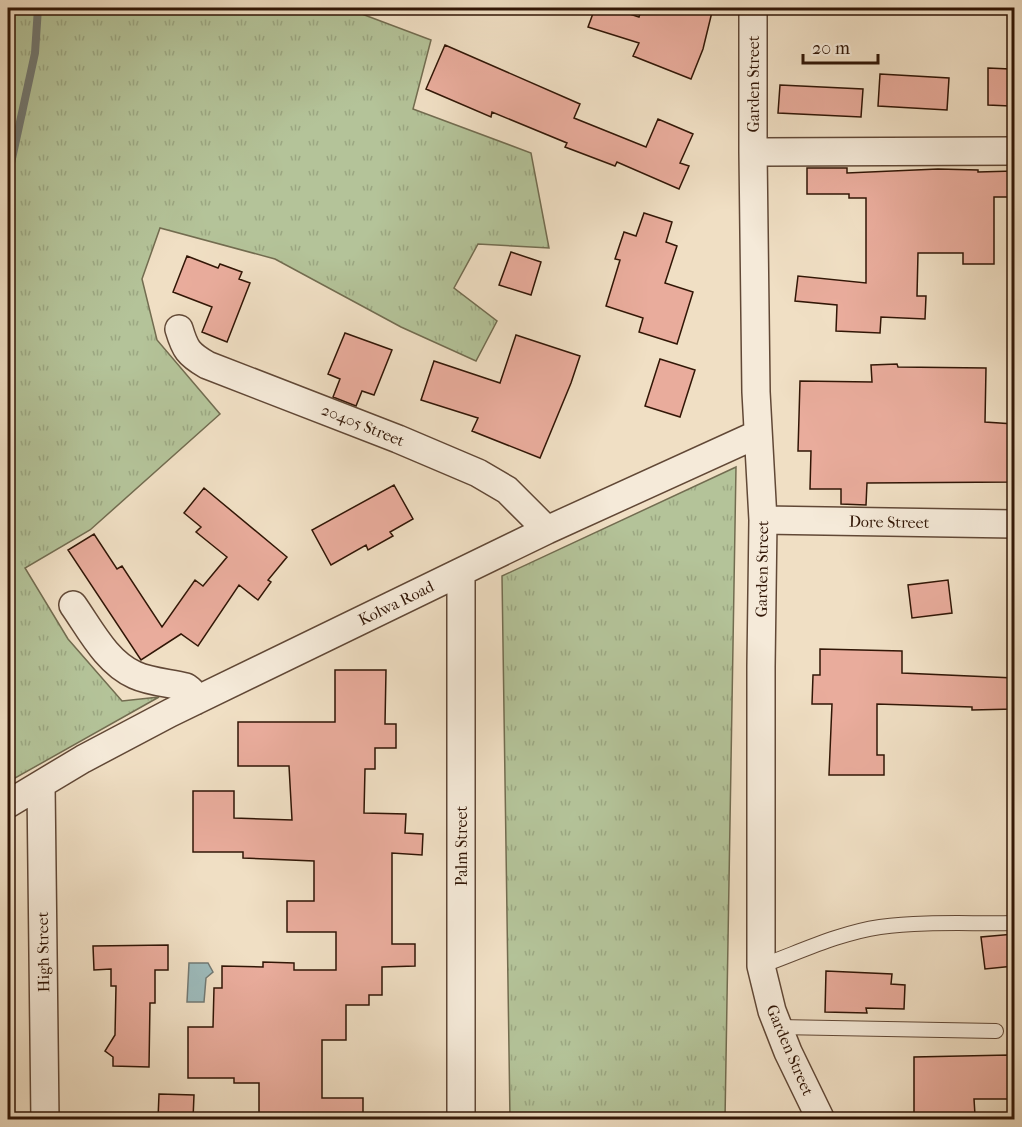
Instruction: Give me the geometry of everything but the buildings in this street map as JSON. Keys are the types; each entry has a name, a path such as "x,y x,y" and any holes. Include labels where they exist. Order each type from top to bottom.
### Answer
{"street":[{"name":"Garden Street","path":"753,8 756,392 763,520 761,966 778,1027 820,1119"},
{"path":"753,152 1014,151"},
{"name":"20405 Street","path":"179,329 185,347 192,357 478,473 507,490 547,530"},
{"name":"Kolwa Road","path":"8,804 83,759 195,701 547,530 758,434"},
{"name":"Dore Street","path":"763,520 1014,524"},
{"name":"Palm Street","path":"461,572 461,1119"},
{"path":"73,605 107,653 118,664 136,676 186,687 195,701"},
{"name":"High Street","path":"41,785 45,1119"}],"lane":[{"path":"761,966 844,936 879,927 1014,923"},
{"path":"778,1027 996,1031"}],"green space":[{"path":"8,8 346,8 431,40 413,109 531,153 549,248 478,244 454,288 497,321 476,361 401,327 275,259 160,228 142,279 157,340 220,414 90,530 25,568 68,639 122,701 159,697 8,782"},
{"path":"736,467 725,1119 510,1119 502,576"}],"water":[{"path":"189,963 208,963 213,972 206,978 204,1002 187,1002"}],"waterway":[{"path":"8,177 35,53 38,8"}]}
